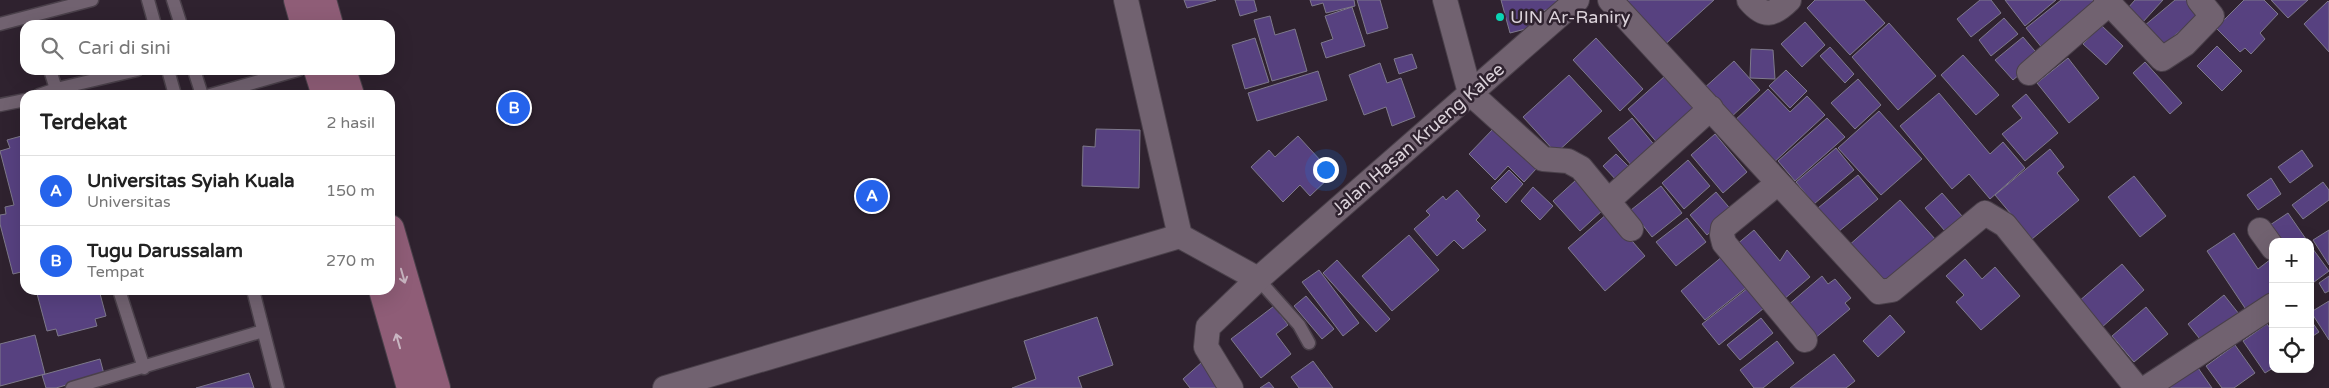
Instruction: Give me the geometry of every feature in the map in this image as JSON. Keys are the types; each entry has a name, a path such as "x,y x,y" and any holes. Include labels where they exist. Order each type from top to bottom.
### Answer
{"main road":[{"path":"298,0 304,20"},
{"path":"322,0 328,20"},
{"path":"320,75 324,90"},
{"path":"344,75 348,90"},
{"path":"395,246 436,388"},
{"path":"385,295 411,388"}],"street":[{"path":"1126,0 1180,236"},
{"path":"1445,0 1470,93 1544,159 1568,161 1581,168 1631,229"},
{"name":"Jalan Hasan Krueng Kalee","path":"1232,388 1206,347 1208,327 1258,279 1577,0"},
{"path":"1610,0 1879,292 1892,290 1985,213 2005,225 2137,388"},
{"path":"1748,0 1758,11 1768,13 1778,10 1789,0"},
{"path":"2029,73 2108,2 2162,59 2185,44 2212,16 2199,0"},
{"path":"1608,201 1711,108"},
{"path":"1778,183 1723,228 1722,235 1724,243 1804,340"},
{"path":"665,388 1180,236 1258,279"},
{"path":"2146,388 2269,308"}],"lane":[{"path":"36,20 92,0"},
{"path":"148,0 154,20"},
{"path":"173,0 179,20"},
{"path":"0,24 20,22"},
{"path":"52,75 56,90"},
{"path":"64,90 119,75"},
{"path":"169,75 174,90"},
{"path":"196,75 200,90"},
{"path":"228,90 280,75"},
{"path":"0,105 20,101"},
{"path":"1258,279 1299,325 1309,343"},
{"path":"120,295 144,368"},
{"path":"254,295 278,388"},
{"path":"72,388 263,331"}],"building":[{"path":"1184,0 1216,0 1187,8"},
{"path":"1235,0 1254,0 1257,11 1240,16"},
{"path":"1310,0 1354,0 1355,6 1326,13 1323,3 1312,6"},
{"path":"1357,0 1380,0 1388,28 1367,34"},
{"path":"1501,0 1560,0 1562,6 1542,11 1545,24 1510,33"},
{"path":"1618,0 1714,0 1661,48"},
{"path":"1815,0 1864,0 1885,23 1850,55 1807,8"},
{"path":"1980,0 1991,0 2001,13 1971,37 1957,19"},
{"path":"2005,0 2056,0 2025,26"},
{"path":"2061,0 2095,0 2102,9 2047,54 2026,28"},
{"path":"2135,0 2163,0 2142,23 2127,9"},
{"path":"2175,0 2187,0 2199,15 2161,47 2144,26"},
{"path":"2244,0 2264,0 2278,14 2260,33 2265,39 2251,54 2245,48 2240,52 2216,28"},
{"path":"2271,0 2308,0 2288,18"},
{"path":"2329,2 2329,52 2304,24"},
{"path":"1352,7 1365,46 1326,58 1321,43 1333,39 1325,16"},
{"path":"1270,16 1275,35 1295,29 1307,71 1272,81 1254,20"},
{"path":"2004,18 2018,34 1991,56 1979,40"},
{"path":"1805,22 1825,45 1802,67 1781,44"},
{"path":"1889,23 1936,76 1898,110 1852,57"},
{"path":"2101,25 2123,46 2106,65 2083,44"},
{"path":"2023,37 2040,57 2013,80 1995,60"},
{"path":"1255,38 1269,82 1245,89 1232,45"},
{"path":"1596,38 1643,89 1620,111 1573,60"},
{"path":"2217,46 2242,71 2222,91 2197,66"},
{"path":"1830,47 1854,74 1845,83 1820,56"},
{"path":"1751,49 1773,50 1775,79 1750,78"},
{"path":"1412,54 1417,68 1399,74 1394,59"},
{"path":"1963,55 1999,95 1976,115 1941,75"},
{"path":"2068,58 2099,98 2069,123 2037,83"},
{"path":"1734,61 1760,90 1728,120 1702,90"},
{"path":"2145,62 2182,103 2170,114 2133,73"},
{"path":"1380,63 1387,83 1401,78 1415,117 1392,126 1386,107 1364,115 1349,75"},
{"path":"1786,70 1807,91 1790,108 1769,86"},
{"path":"1318,71 1327,100 1257,121 1248,93"},
{"path":"1569,75 1602,111 1556,153 1523,117"},
{"path":"1665,76 1697,113 1660,146 1628,109"},
{"path":"1858,79 1881,105 1855,129 1831,103"},
{"path":"1768,89 1790,112 1807,96 1825,115 1771,165 1732,123"},
{"path":"1939,93 1990,154 2003,142 2025,168 1990,199 1969,174 1952,189 1900,126"},
{"path":"2026,94 2058,133 2025,161 2002,134 2022,118 2012,106"},
{"path":"1879,111 1922,159 1881,195 1838,148"},
{"path":"1632,118 1656,147 1632,166 1608,138"},
{"path":"1827,118 1845,137 1795,181 1778,161"},
{"path":"1494,128 1536,169 1524,182 1508,166 1495,180 1469,154"},
{"path":"1096,129 1140,130 1139,188 1082,186 1083,146 1095,147"},
{"path":"1715,134 1747,172 1723,193 1691,155"},
{"path":"20,136 20,272 13,274 0,224 0,215 6,214 5,207 14,205 0,151 10,148 7,140"},
{"path":"1298,136 1333,174 1310,196 1300,185 1283,202 1251,167 1269,150 1275,157"},
{"path":"1836,148 1854,170 1814,204 1796,182"},
{"path":"2050,149 2064,167 2057,173 2079,200 2032,239 1995,195"},
{"path":"2302,150 2313,166 2290,183 2278,167"},
{"path":"1616,154 1632,170 1619,183 1603,166"},
{"path":"1688,160 1710,186 1684,209 1662,183"},
{"path":"1509,170 1523,184 1506,203 1491,188"},
{"path":"1858,175 1878,199 1838,232 1818,208"},
{"path":"2134,176 2166,216 2140,237 2108,197"},
{"path":"2271,178 2281,194 2258,210 2247,195"},
{"path":"1576,180 1603,210 1580,231 1553,201"},
{"path":"2323,182 2329,190 2329,200 2303,219 2292,205"},
{"path":"1661,186 1682,213 1652,237 1631,210"},
{"path":"1533,187 1553,206 1540,220 1521,201"},
{"path":"1457,190 1480,216 1476,220 1486,230 1463,249 1454,240 1437,256 1414,229 1430,215 1426,211 1443,196 1446,200"},
{"path":"1716,192 1733,212 1707,235 1690,215"},
{"path":"1942,193 1962,216 1945,231 1925,208"},
{"path":"1900,200 1936,240 1882,287 1847,247"},
{"path":"1608,213 1645,256 1605,291 1568,248"},
{"path":"2288,213 2305,238 2275,238 2267,227"},
{"path":"1687,218 1706,242 1676,266 1656,242"},
{"path":"1754,230 1780,261 1787,250 1810,277 1783,300 1736,245"},
{"path":"2329,230 2329,265 2314,242 2314,239"},
{"path":"2234,233 2258,269 2269,261 2269,301 2249,314 2207,251"},
{"path":"1409,235 1439,270 1392,311 1362,276"},
{"path":"2314,250 2329,271 2314,282"},
{"path":"1723,256 1747,287 1705,320 1681,291"},
{"path":"1965,259 1982,279 1995,267 2020,296 1981,330 1956,302 1964,295 1946,276"},
{"path":"1337,260 1390,319 1376,332 1323,273"},
{"path":"2122,264 2144,290 2101,328 2078,302"},
{"path":"1319,270 1359,323 1343,336 1302,282"},
{"path":"1822,276 1828,284 1835,279 1851,298 1845,303 1850,309 1814,339 1787,306"},
{"path":"2329,276 2329,291 2325,293 2319,283"},
{"path":"1748,288 1764,308 1719,345 1702,324"},
{"path":"37,295 100,295 106,316 95,319 97,326 58,336 56,329 47,331"},
{"path":"2224,295 2239,314 2203,343 2188,324"},
{"path":"1306,296 1334,329 1322,339 1294,306"},
{"path":"2329,301 2329,340 2314,317 2314,310"},
{"path":"1274,306 1288,325 1276,334 1291,354 1261,378 1231,339"},
{"path":"2146,307 2168,334 2134,362 2112,336"},
{"path":"1890,315 1905,332 1878,357 1863,341"},
{"path":"1097,317 1113,365 1078,377 1082,388 1012,388 1036,379 1024,341"},
{"path":"1761,318 1773,333 1740,360 1727,345"},
{"path":"2267,324 2269,327 2269,370 2265,373 2243,341"},
{"path":"2314,325 2319,332 2314,335"},
{"path":"35,335 45,374 0,386 0,344"},
{"path":"1777,341 1794,363 1763,388 1754,388 1740,370"},
{"path":"2235,345 2255,373 2234,388 2222,388 2206,366"},
{"path":"1834,354 1855,381 1846,388 1790,388"},
{"path":"100,359 104,374 56,388 46,388 42,375"},
{"path":"1313,361 1333,388 1299,388 1291,377"},
{"path":"1202,362 1224,388 1190,388 1183,379"},
{"path":"2196,365 2212,388 2165,388"},
{"path":"249,373 254,388 196,388"},
{"path":"1269,382 1274,388 1260,388"}],"place":[{"name":"UIN Ar-Raniry","path":"1500,17"},
{"name":"Tugu Darussalam","path":"514,108"},
{"name":"Universitas Syiah Kuala","path":"872,196"}]}
